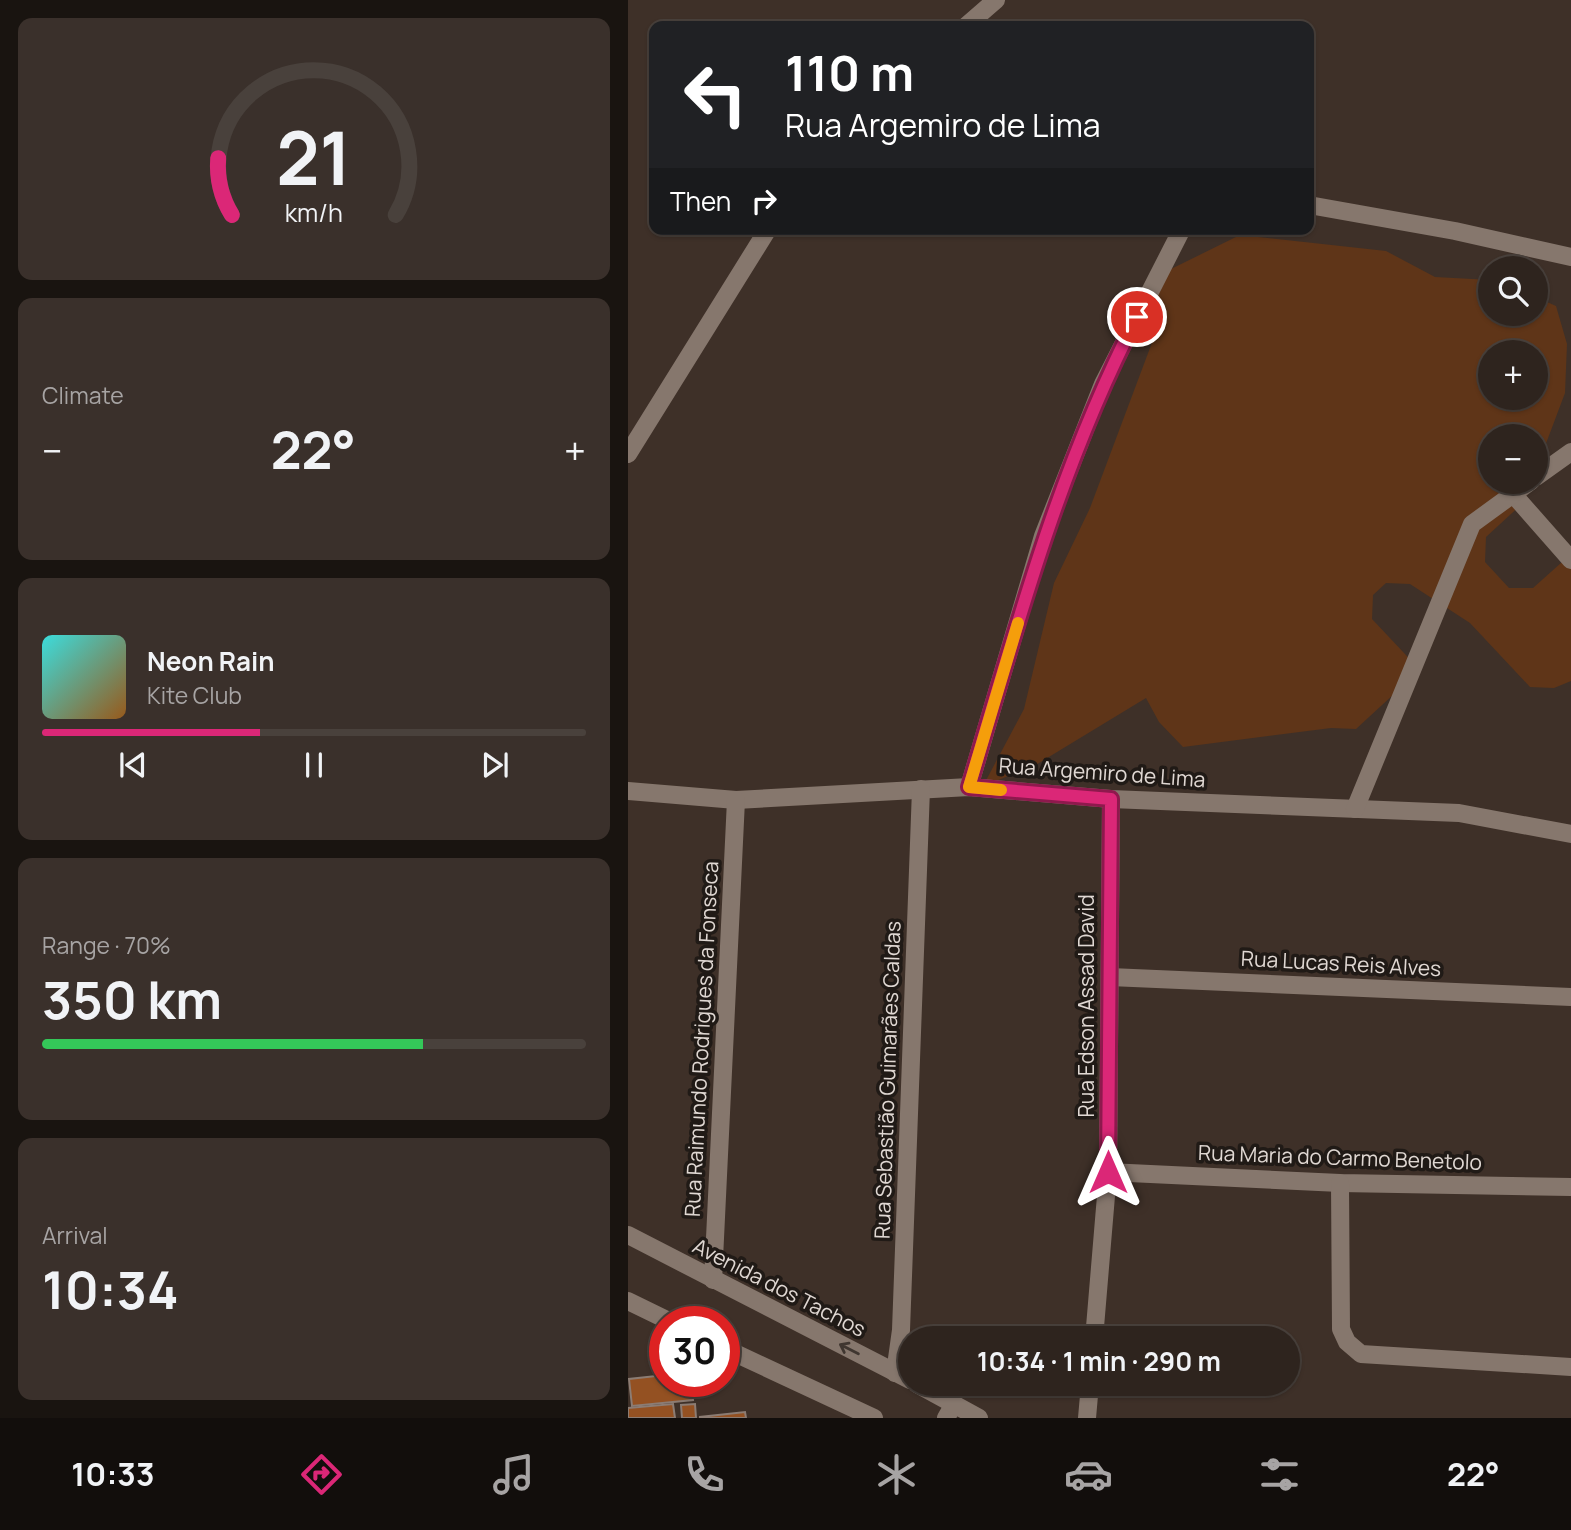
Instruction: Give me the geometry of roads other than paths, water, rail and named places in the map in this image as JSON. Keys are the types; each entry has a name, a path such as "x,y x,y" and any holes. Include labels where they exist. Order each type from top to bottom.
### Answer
{"street":[{"path":"972,21 996,0"},
{"path":"1314,206 1455,231 1571,257"},
{"path":"628,454 764,235"},
{"path":"969,787 1043,536 1103,384 1179,235"},
{"path":"1548,468 1571,452"},
{"path":"1355,809 1472,524 1513,494 1571,560"},
{"name":"Rua Argemiro de Lima","path":"628,791 736,800 969,787 1111,799 1459,813 1571,834"},
{"name":"Rua Sebastião Guimarães Caldas","path":"901,1326 921,789"},
{"name":"Rua Edson Assad David","path":"1095,1326 1108,1172 1111,799"},
{"name":"Rua Raimundo Rodrigues da Fonseca","path":"713,1280 736,800"},
{"name":"Rua Lucas Reis Alves","path":"1110,977 1571,997"},
{"name":"Rua Maria do Carmo Benetolo","path":"1108,1172 1340,1183 1571,1187"},
{"path":"1340,1183 1341,1329 1347,1342 1361,1354 1571,1367"},
{"name":"Avenida dos Tachos","path":"628,1235 898,1373"},
{"path":"628,1301 649,1311"},
{"path":"740,1355 874,1418"},
{"path":"932,1396 950,1411 979,1418"},
{"path":"1087,1418 1089,1396"}]}
